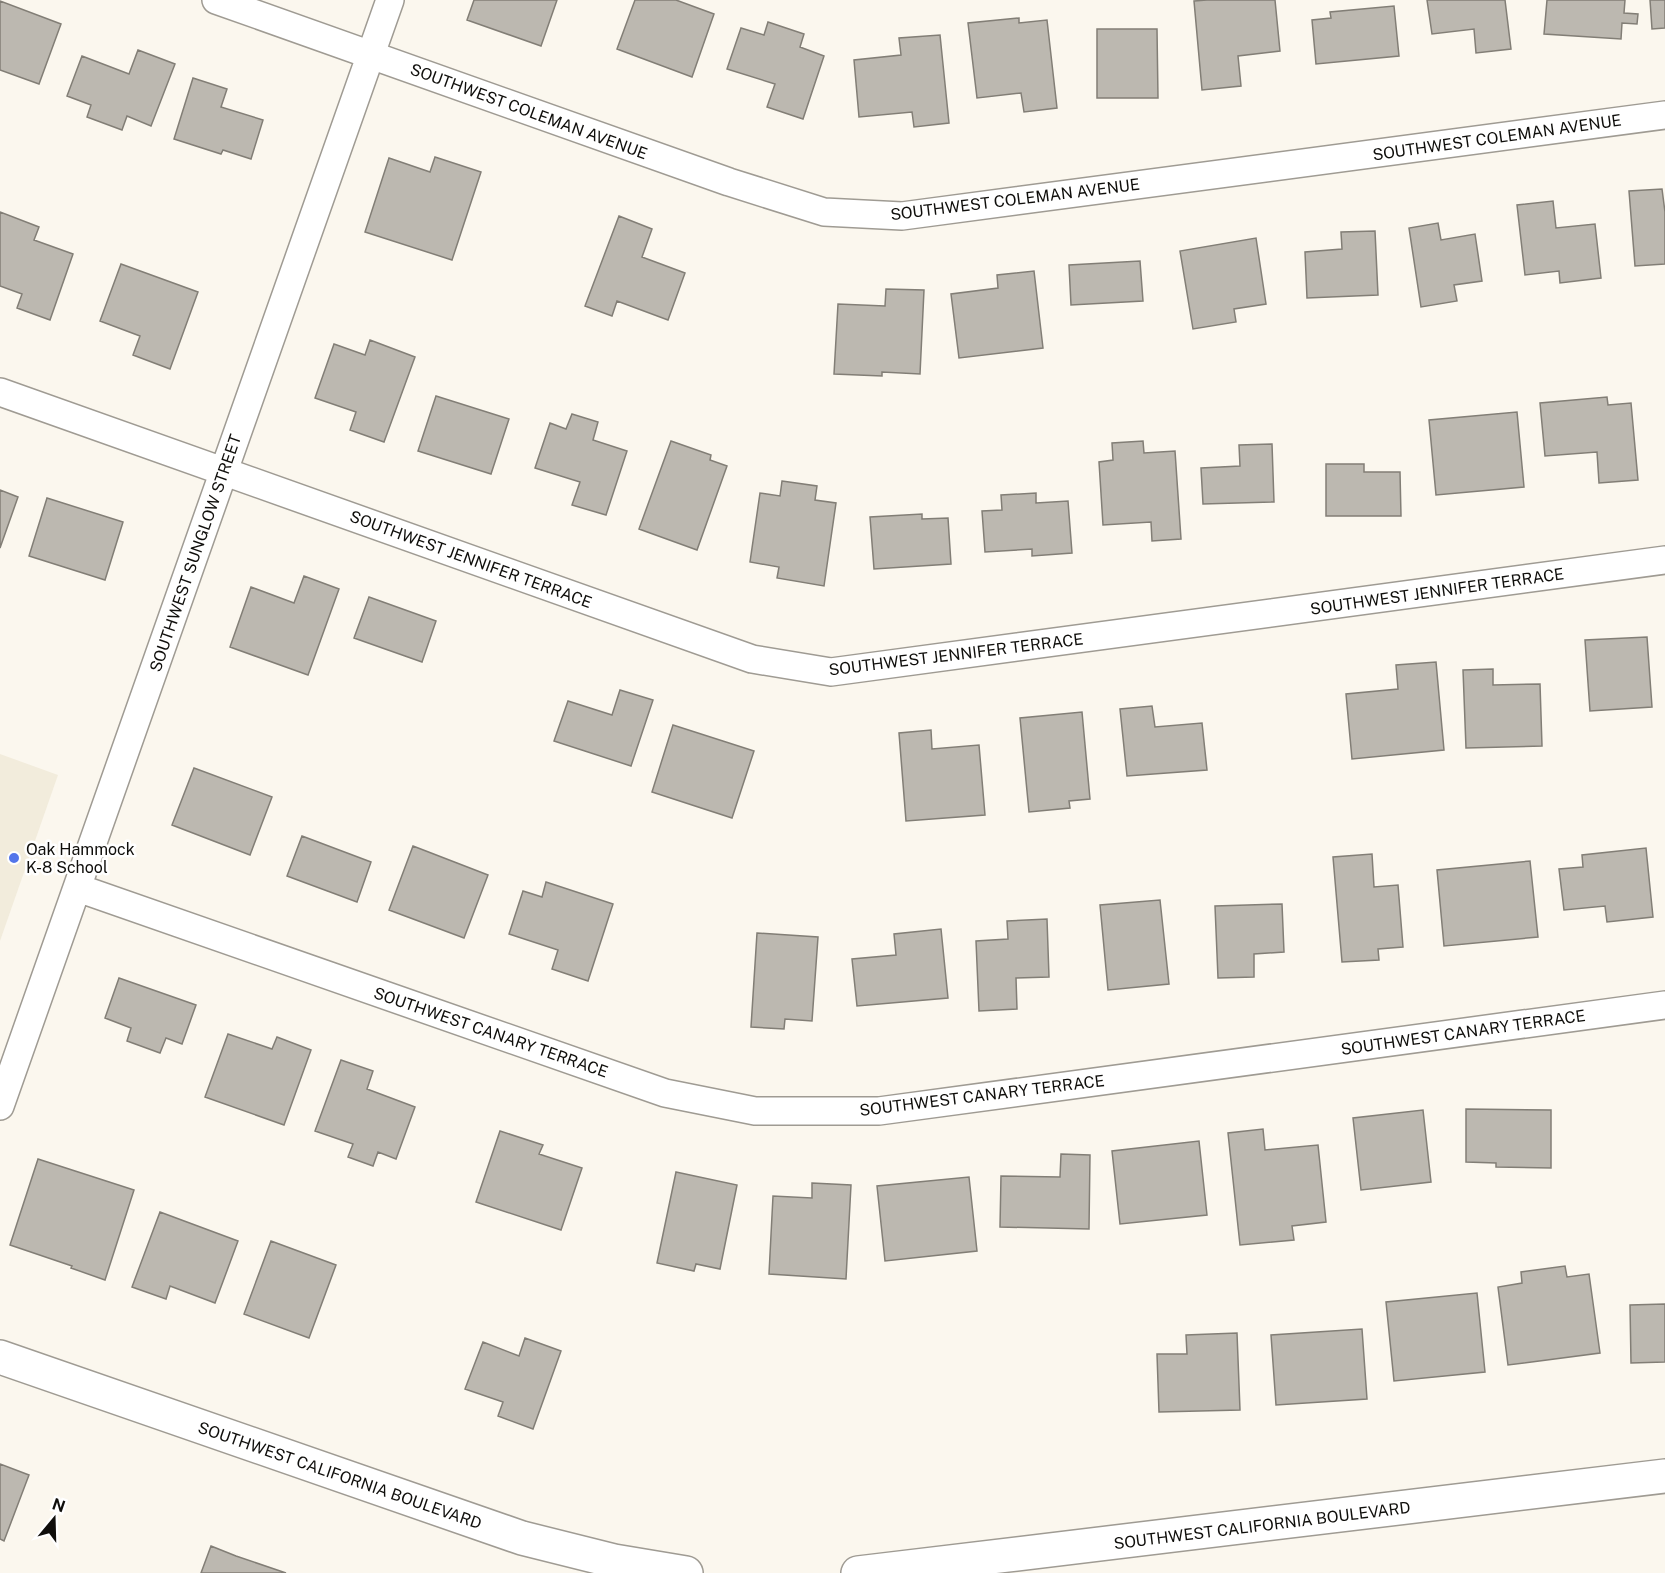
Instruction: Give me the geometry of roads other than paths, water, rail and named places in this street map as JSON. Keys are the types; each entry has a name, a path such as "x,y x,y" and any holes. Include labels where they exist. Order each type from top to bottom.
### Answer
{"street":[{"name":"SOUTHWEST COLEMAN AVENUE","path":"216,0 729,182 824,212 902,216 1665,114"},
{"name":"SOUTHWEST SUNGLOW STREET","path":"0,1106 390,0"},
{"name":"SOUTHWEST JENNIFER TERRACE","path":"0,392 752,660 831,672 1665,560"},
{"name":"SOUTHWEST CANARY TERRACE","path":"78,888 664,1093 755,1111 879,1111 1665,1005"},
{"name":"SOUTHWEST CALIFORNIA BOULEVARD","path":"0,1357 522,1538 614,1561 676,1573"},
{"name":"SOUTHWEST CALIFORNIA BOULEVARD","path":"858,1573 1665,1476"}],"place":[{"name":"Oak Hammock K-8 School","path":"14,858"}]}
